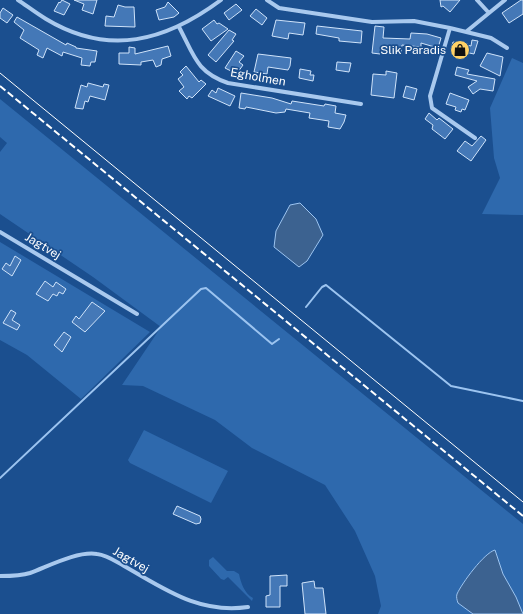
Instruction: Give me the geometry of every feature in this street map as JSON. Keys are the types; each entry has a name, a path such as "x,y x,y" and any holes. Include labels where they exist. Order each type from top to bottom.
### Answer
{"street":[{"path":"18,0 46,20 67,29 92,38 116,40 137,39 158,35 179,27 200,15 221,0"},
{"path":"267,0 279,8 372,22 414,21 466,31 491,38 507,48"},
{"path":"477,0 489,12"},
{"path":"466,31 506,0"},
{"name":"Egholmen","path":"179,27 199,66 213,78 228,83 361,104"},
{"path":"450,28 430,96 432,108 474,138"},
{"name":"Jagtvej","path":"0,232 137,314"},
{"name":"Jagtvej","path":"0,576 29,573 67,559 87,554 97,554 106,556 132,570 176,599 214,612 235,611 248,607"}],"shaded area":[{"path":"512,58 523,63 523,215 482,214 500,178 494,158 490,108"},
{"path":"0,99 523,524 523,614 378,614 381,606 375,576 355,531 325,485 252,448 215,420 143,386 122,385 161,327 93,277 0,214 0,152 7,143 0,137"},
{"path":"300,203 316,219 323,235 307,261 299,267 274,247 276,231 290,205"},
{"path":"0,242 150,332 81,399 27,355 0,340"},
{"path":"144,430 228,471 211,503 130,463 128,460"},
{"path":"495,550 503,574 516,597 523,614 473,614 458,603 457,594 464,583 479,562 490,552"},
{"path":"213,557 227,571 234,571 239,574 245,591 253,598 252,601 228,577 224,580 221,579 209,566 209,560"}],"building":[{"path":"62,0 70,4 64,15 54,11 59,2 60,3"},
{"path":"74,0 97,0 93,14 82,10 84,4"},
{"path":"440,0 460,0 450,12 443,6 441,7"},
{"path":"523,0 523,14 509,23 502,13"},
{"path":"168,2 179,13 174,17 159,20 156,10 165,7"},
{"path":"236,4 242,10 229,20 224,13"},
{"path":"118,5 134,7 135,27 105,26 106,16 114,17"},
{"path":"3,8 13,15 7,23 0,18 0,13"},
{"path":"256,9 267,18 262,25 250,16"},
{"path":"17,17 66,45 67,43 76,48 97,51 95,62 91,62 90,66 81,65 82,58 63,52 62,56 47,48 43,58 37,55 39,50 20,38 24,30 14,22"},
{"path":"214,20 217,24 219,23 228,29 211,41 202,29"},
{"path":"276,20 305,23 303,35 289,33 288,39 272,36"},
{"path":"317,26 362,31 361,43 339,41 339,38 316,34"},
{"path":"375,26 384,27 383,38 410,39 411,33 427,34 441,38 438,48 421,43 421,47 402,45 401,52 381,51 380,54 372,53"},
{"path":"229,30 236,34 232,40 234,41 216,62 208,55"},
{"path":"472,40 478,41 474,54 451,49 453,42 471,46"},
{"path":"168,46 171,56 162,59 161,65 156,67 153,60 141,62 141,65 119,64 119,53 129,53 129,47 135,48 135,54"},
{"path":"236,51 244,56 239,62 243,65 238,72 235,69 233,72 225,68"},
{"path":"487,53 503,57 500,76 480,66"},
{"path":"258,54 291,58 290,66 288,70 268,67 267,74 254,72"},
{"path":"337,62 351,63 349,72 336,70"},
{"path":"186,66 199,82 201,80 206,84 192,98 189,96 187,99 179,91 184,87 178,79 183,75 180,72"},
{"path":"457,67 469,70 467,74 495,79 493,91 480,89 473,94 468,87 477,81 455,75"},
{"path":"300,69 311,71 310,75 314,75 313,81 299,78"},
{"path":"386,71 397,73 394,98 371,95 373,74 386,75"},
{"path":"88,83 103,87 104,84 109,85 105,100 90,96 88,102 85,101 83,109 75,108 81,85 87,87"},
{"path":"406,86 417,89 414,100 403,97"},
{"path":"218,88 235,96 230,106 208,96 212,90 216,93"},
{"path":"241,93 272,98 291,104 292,101 324,106 325,104 336,106 335,113 346,115 340,129 328,127 329,121 309,118 310,113 286,109 285,112 276,113 246,107 245,109 239,108"},
{"path":"450,93 469,100 465,110 462,109 461,112 455,110 456,107 446,104"},
{"path":"429,113 437,120 439,118 453,129 445,139 432,129 433,125 425,119"},
{"path":"481,136 486,140 471,161 457,151 465,141 472,146"},
{"path":"15,256 21,260 12,276 2,269 6,263 10,266"},
{"path":"45,281 53,287 56,282 66,289 63,294 59,292 57,296 53,294 48,301 36,294"},
{"path":"92,302 105,311 85,332 72,322 76,316 79,319"},
{"path":"11,310 16,313 12,320 20,325 17,330 3,323"},
{"path":"64,332 71,337 62,352 54,345"},
{"path":"177,506 200,516 200,523 196,524 173,514"},
{"path":"287,575 287,586 280,586 280,607 266,607 266,596 270,595 270,576"},
{"path":"314,581 315,588 323,588 326,614 305,614 302,583"}],"waterway":[{"path":"306,307 322,287 326,285 451,386 523,401"},
{"path":"0,478 201,289 206,288 272,344 279,339"}],"tram line":[{"path":"0,73 523,502"}],"railway":[{"path":"0,86 523,516"}],"place":[{"name":"Slik Paradis","path":"460,50"}]}
